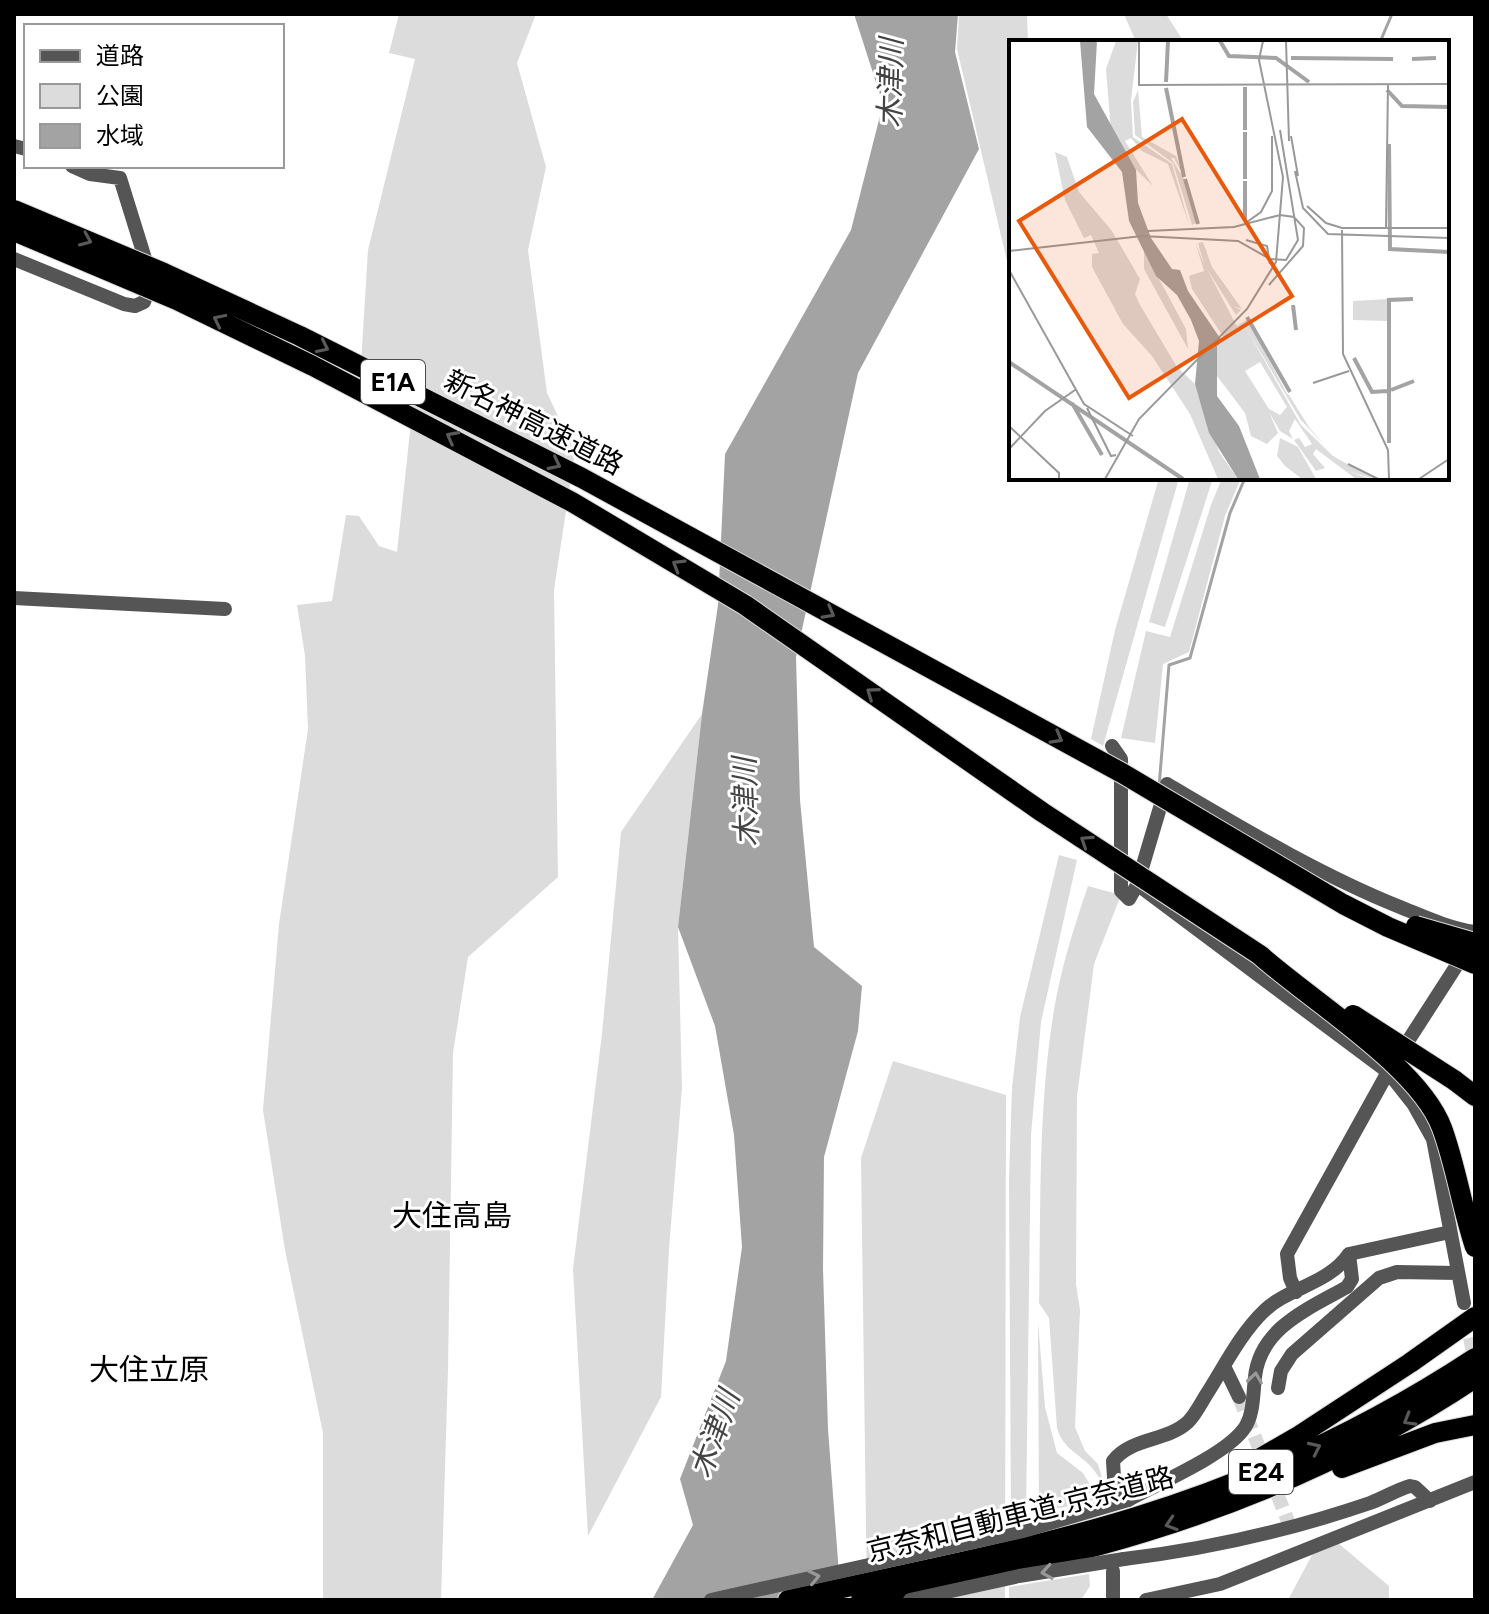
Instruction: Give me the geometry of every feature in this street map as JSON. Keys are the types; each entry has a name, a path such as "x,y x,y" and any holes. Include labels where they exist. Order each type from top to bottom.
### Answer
{"highway":[{"name":"新名神高速道路","path":"14,210 164,273 300,336 582,478 1110,767 1186,813"},
{"name":"新名神高速道路","path":"14,231 177,300 340,380 572,502 745,605 1042,812 1260,955"},
{"path":"1186,813 1332,892 1386,916 1440,935 1475,937"},
{"path":"1186,813 1343,904 1475,964"},
{"path":"1260,955 1475,1096"},
{"path":"1260,955 1290,982 1358,1032 1417,1087 1442,1126 1475,1247"},
{"path":"1126,1504 1261,1459 1410,1363 1469,1310"},
{"name":"京奈和自動車道;京奈道路","path":"861,1600 1030,1553 1126,1504 1215,1490 1313,1449 1399,1406 1475,1358"},
{"name":"京奈和自動車道;京奈道路","path":"788,1600 1141,1533 1210,1511 1280,1484 1349,1452 1408,1421 1475,1378"},
{"path":"1210,1511 1282,1493 1435,1433 1475,1425"}],"street":[{"path":"14,259 124,304 135,306 144,302 152,281 120,178 90,174 76,168"},
{"path":"14,598 225,609"},
{"path":"1112,746 1121,759 1121,891 1129,899 1137,885 1167,784 1263,840 1357,888 1475,937 1388,1072 1287,1254 1290,1278 1296,1292"},
{"path":"1137,885 1388,1072 1414,1105 1433,1139 1458,1273 1469,1310"},
{"path":"1439,1171 1475,1195"},
{"path":"1126,1504 1113,1461 1138,1443 1173,1433 1190,1420 1250,1327 1266,1308 1341,1266 1349,1254 1450,1232"},
{"path":"711,1600 1023,1531 1126,1504 1229,1445 1246,1428 1261,1351 1271,1335 1347,1287 1352,1279 1349,1254"},
{"path":"1278,1388 1281,1371 1292,1354 1379,1278 1397,1272 1458,1273"},
{"path":"1224,1366 1239,1397"},
{"path":"1146,1600 1220,1584 1475,1482"},
{"path":"910,1600 1019,1576 1174,1553 1271,1532 1372,1502 1410,1486 1430,1501"},
{"path":"1293,1534 1299,1551"},
{"path":"1113,1571 1113,1600"}],"green space":[{"path":"399,14 536,14 517,63 546,167 528,250 547,393 575,452 554,590 558,877 468,957 453,1053 441,1600 323,1600 323,1433 285,1250 263,1110 279,924 308,729 305,656 297,605 332,601 346,515 359,516 379,546 397,552 415,385 360,380 368,250 415,59 389,53"},
{"path":"959,14 1027,14 1028,40 1009,40 1009,270 957,49"},
{"path":"1124,14 1166,14 1183,40 1135,40"},
{"path":"1158,480 1178,480 1103,746 1091,739 1115,630"},
{"path":"1189,480 1212,480 1165,627 1149,622"},
{"path":"1221,480 1240,480 1225,516 1189,652 1163,664 1155,743 1121,738 1146,631 1170,637"},
{"path":"702,714 678,927 682,1088 661,1397 588,1536 573,1269 602,1034 621,832"},
{"path":"1059,855 1077,860 1041,1022 1031,1135 1026,1516 1011,1520 1009,1179 1012,1088 1020,1017"},
{"path":"1088,886 1121,895 1094,964 1077,1097 1076,1284 1080,1310 1075,1427 1085,1451 1098,1464 1106,1492 1094,1470 1067,1446 1057,1428 1049,1318 1039,1303 1041,1156 1049,1046 1060,979"},
{"path":"893,1061 1006,1095 1005,1600 867,1600 861,1158"},
{"path":"1038,1322 1045,1407 1057,1453 1083,1473 1091,1486 1094,1500 1039,1513"},
{"path":"1338,1543 1389,1586 1389,1600 1288,1600 1313,1553"},
{"path":"1089,1574 1090,1586 1081,1600 1009,1600 1009,1587"}],"water":[{"name":"木津川","path":"854,14 958,14 955,52 979,149 858,373 796,657 800,800 814,947 862,986 858,1031 824,1157 823,1269 828,1429 841,1600 652,1600 693,1525 680,1479 726,1361 742,1247 734,1135 715,1026 678,927 702,714 718,605 725,454 851,230 883,104"}],"waterway":[{"path":"1381,40 1392,14"},
{"path":"1159,787 1169,665 1190,658 1230,513 1244,480"}],"tunnel":[{"path":"1466,1317 1475,1363"},
{"path":"1239,1397 1293,1534"}],"district":[{"name":"大住高島","path":"452,1216"},
{"name":"大住立原","path":"149,1370"}]}
